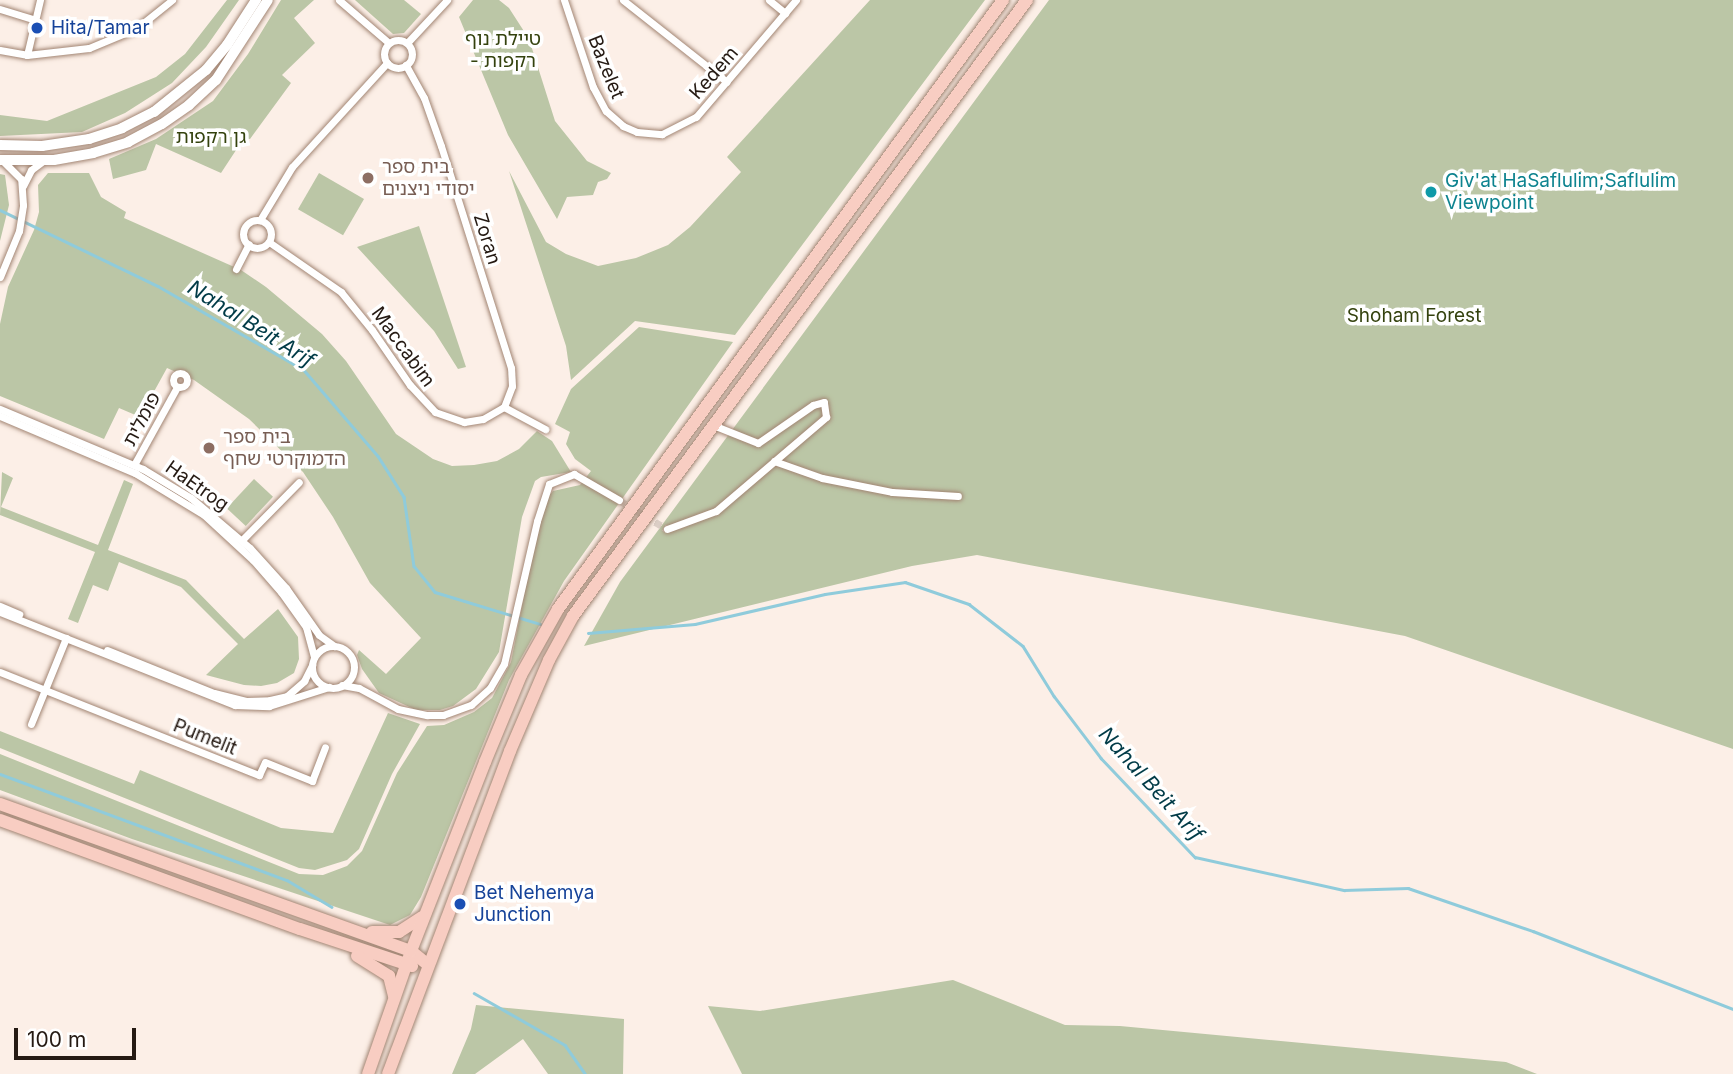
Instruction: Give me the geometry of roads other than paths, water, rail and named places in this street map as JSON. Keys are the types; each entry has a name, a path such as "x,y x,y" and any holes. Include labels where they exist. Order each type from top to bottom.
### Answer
{"main road":[{"path":"0,145 42,146 80,141 122,128 154,111 206,70 256,0"},
{"path":"1,160 43,161 75,157 118,145 162,124 189,105 224,70 268,0"},
{"path":"368,1074 405,966 510,701 558,609 1003,0"},
{"path":"388,1074 510,751 549,660 593,585 1027,0"},
{"path":"0,804 411,951 428,965"},
{"path":"0,820 405,966 428,965"},
{"path":"330,923 390,934 414,924 428,908"},
{"path":"300,929 384,971 392,982 394,998"}],"street":[{"path":"27,55 40,0"},
{"path":"0,50 27,55 57,54 111,40 146,22 173,0"},
{"path":"340,0 389,43"},
{"path":"407,43 447,0"},
{"name":"Bazelet","path":"565,0 593,87 606,110 623,126 637,132"},
{"path":"623,0 727,82"},
{"path":"769,0 785,13"},
{"name":"Kedem","path":"637,132 662,134 696,117 796,0"},
{"path":"0,9 35,20"},
{"path":"398,40 407,43 412,52 406,65 395,68 387,63 384,50 389,43 398,40"},
{"path":"260,220 276,189 292,167 387,63"},
{"name":"Zoran","path":"406,65 424,98 441,146 510,368 512,386 504,407"},
{"path":"1,160 17,173 23,189"},
{"path":"0,277 21,223 23,189 31,170 43,161"},
{"path":"254,220 260,220 270,228 269,242 260,247 249,244 244,237 245,227 254,220"},
{"name":"Maccabim","path":"269,242 341,292 372,330 410,385 435,412 464,422 484,419 504,407"},
{"path":"236,269 249,244"},
{"name":"פומלית","path":"134,465 177,387"},
{"path":"667,529 716,511 826,417 824,402 813,405 758,443 713,425"},
{"path":"504,407 545,429"},
{"name":"HaEtrog","path":"0,409 134,465 191,498 242,540 286,588 319,635 334,646"},
{"name":"HaEtrog","path":"0,416 143,476 204,515 253,559 281,592 306,627 313,661"},
{"path":"774,461 822,478 892,492 958,496"},
{"path":"0,612 235,705 269,706 342,685 369,693 406,712 427,715 453,713 471,705 490,688 504,664 520,588 549,484 574,474 619,500"},
{"path":"242,540 299,482"},
{"path":"0,606 214,693 247,701 270,701 287,696 304,681 322,649 334,646 349,654 369,693"},
{"path":"31,724 66,638"},
{"path":"313,661 317,680 330,687"},
{"path":"342,685 352,675 353,666"},
{"path":"0,672 45,690"},
{"name":"Pumelit","path":"45,690 260,775 265,762 312,781 325,747"}],"waterway":[{"name":"Nahal Beit Arif","path":"0,210 158,286 304,370 378,456 404,497 414,566 435,592 540,624"},
{"name":"Nahal Beit Arif","path":"588,633 695,624 825,594 905,582 969,604 1023,646 1054,696 1101,758 1195,857 1344,890 1408,888 1533,931 1733,1009"},
{"path":"0,774 287,880 332,907"},
{"path":"474,993 565,1045 585,1074"}],"tunnel":[{"path":"619,500 667,529"}],"place":[{"name":"Hita/Tamar","path":"37,28"},
{"name":"בית ספר יסודי ניצנים","path":"368,178"},
{"name":"Giv'at HaSaflulim;Saflulim Viewpoint","path":"1431,192"},
{"name":"בית ספר הדמוקרטי שחף","path":"209,448"},
{"name":"Bet Nehemya Junction","path":"460,904"}],"park label":[{"name":"טיילת נוף - רקפות","path":"503,50"},
{"name":"גן רקפות","path":"211,137"},
{"name":"Shoham Forest","path":"1414,316"}]}
